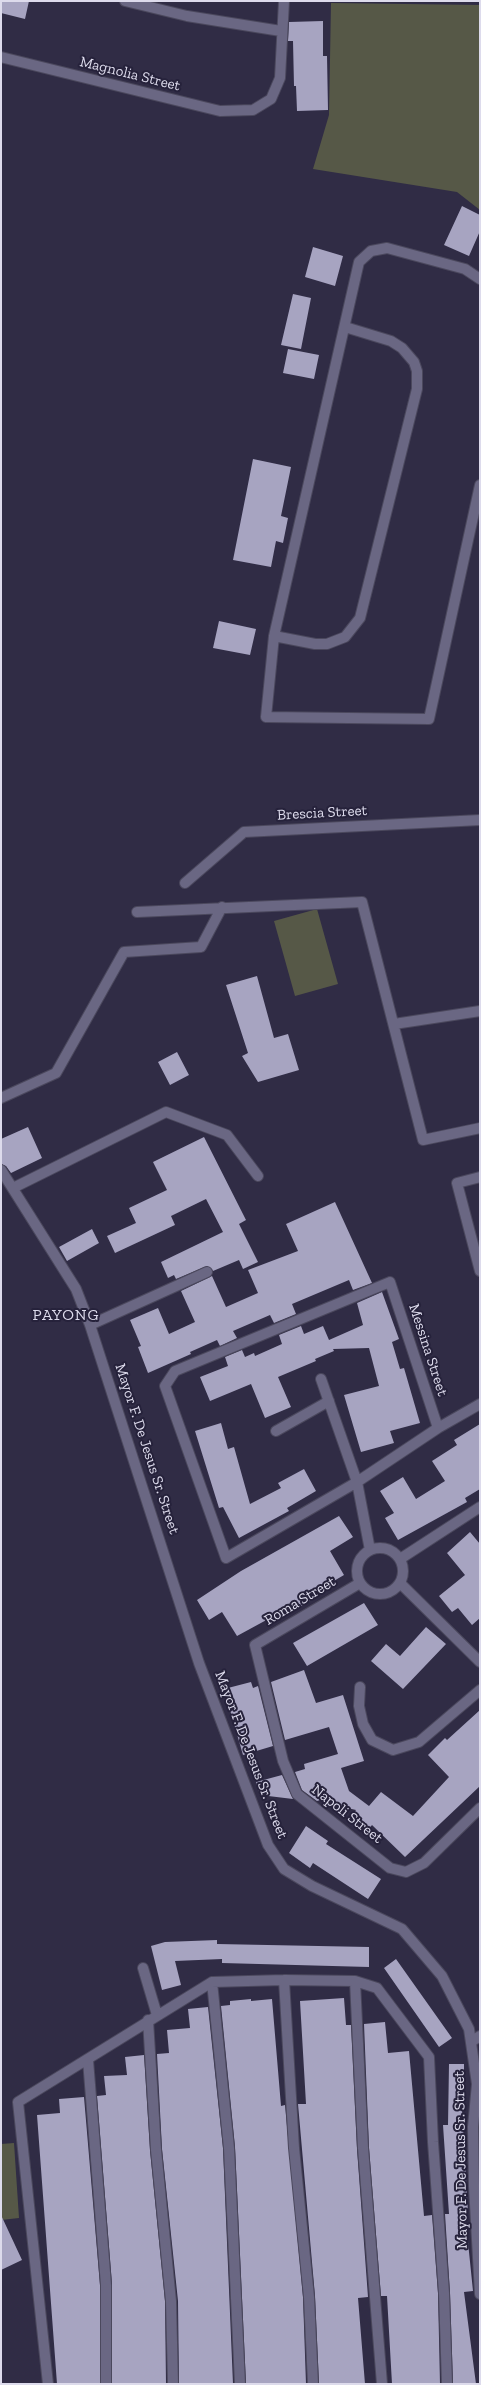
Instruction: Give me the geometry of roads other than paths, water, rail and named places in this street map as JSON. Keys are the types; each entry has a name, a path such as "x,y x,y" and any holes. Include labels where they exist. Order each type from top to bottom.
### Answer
{"street":[{"path":"125,1 188,16 281,31 284,1"},
{"name":"Magnolia Street","path":"1,57 220,111 253,110 271,99 280,78 281,31"},
{"path":"480,279 465,269 397,250 375,249 364,255 359,262 274,636 266,717 429,719 480,485"},
{"path":"274,636 315,644 326,644 345,637 360,618 417,389 417,371 414,362 402,348 391,342 345,327"},
{"name":"Brescia Street","path":"185,883 244,832 480,820"},
{"path":"137,912 222,907 362,902 423,1140 480,1128"},
{"path":"1,1098 56,1074 124,952 201,947 222,907"},
{"path":"394,1024 480,1011"},
{"path":"13,1188 166,1112 227,1135 258,1176"},
{"name":"Mayor F. De Jesus Sr. Street","path":"1,1170 76,1290 90,1325 199,1663 268,1845 284,1869 312,1886 402,1929 442,1976 469,2029 479,2083 473,2127 474,2186 480,2294"},
{"path":"480,1177 457,1183 480,1271"},
{"path":"90,1325 207,1272"},
{"name":"Messina Street","path":"357,1482 226,1558 165,1386 175,1371 390,1282 438,1428"},
{"path":"321,1379 357,1482 370,1550"},
{"path":"276,1431 329,1401"},
{"path":"357,1482 438,1428 480,1404"},
{"path":"400,1559 480,1507"},
{"path":"376,1548 390,1550 400,1559 404,1571 400,1583 395,1589 380,1594 366,1589 360,1583 358,1576 359,1561 370,1550 376,1548"},
{"name":"Roma Street","path":"255,1645 360,1583"},
{"path":"400,1583 480,1662"},
{"name":"Napoli Street","path":"255,1645 283,1760 297,1794 390,1868 406,1872 424,1863 480,1808"},
{"path":"360,1687 359,1706 363,1724 372,1740 393,1750 419,1742 480,1690"},
{"path":"143,1968 153,2017 156,2150 171,2301 173,2384"},
{"path":"284,1980 294,2148 309,2297 313,2384"},
{"path":"48,2384 18,2102 88,2060 153,2017 212,1982 284,1980 355,1981 377,1988 429,2057 433,2142 444,2293 447,2384"},
{"path":"355,1981 364,2148 382,2384"},
{"path":"212,1982 229,2148 240,2384"},
{"path":"471,2042 480,2036"},
{"path":"88,2060 106,2285 106,2384"}],"district":[{"name":"PAYONG","path":"66,1315"}]}
